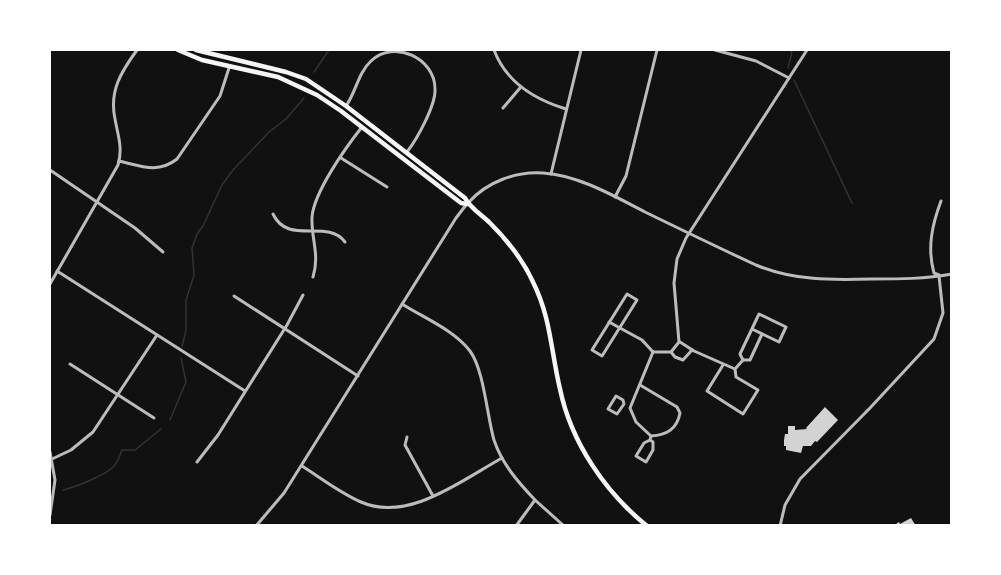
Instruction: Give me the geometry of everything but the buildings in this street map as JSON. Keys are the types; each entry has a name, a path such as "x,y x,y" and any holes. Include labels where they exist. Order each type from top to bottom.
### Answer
{"main road":[{"path":"178,50 229,68 267,74 295,84 335,106 461,203 467,204"},
{"path":"196,50 286,72 324,89 465,198 467,204 495,228 522,261 544,308 553,342 560,391 567,416 578,441 604,482 647,525"}],"street":[{"path":"50,284 119,161 121,142 113,112 114,89 136,50"},
{"path":"494,50 501,66 520,88 566,109"},
{"path":"551,174 581,50"},
{"path":"615,197 626,176 657,50"},
{"path":"715,50 756,61 789,78"},
{"path":"671,352 679,342 674,299 675,274 680,250 688,233 807,50"},
{"path":"346,105 364,69 380,55 399,51 421,60 434,77 435,94 432,107 406,152"},
{"path":"119,161 156,169 177,159 220,96 229,68"},
{"path":"503,108 520,88"},
{"path":"313,277 317,254 312,216 317,198 362,127"},
{"path":"341,158 387,187"},
{"path":"50,170 135,228 163,252"},
{"path":"256,525 278,502 456,218 467,204 485,188 503,179 526,173 551,174 585,184 768,270 796,277 909,279 951,274"},
{"path":"939,276 934,273 930,250 931,231 941,201"},
{"path":"273,214 283,227 313,232 333,232 345,242"},
{"path":"57,271 245,391"},
{"path":"780,525 785,505 800,479 934,339 943,313 939,276"},
{"path":"627,294 637,300 602,356 592,350 609,322 627,294"},
{"path":"196,462 213,441 303,295"},
{"path":"234,296 358,376"},
{"path":"402,304 458,339 471,354 478,368 495,442 502,458 512,474 535,500 564,525"},
{"path":"743,360 740,354 759,314 786,327 778,342 752,329"},
{"path":"609,322 642,340 653,352 671,352"},
{"path":"735,369 743,360 750,360 762,334"},
{"path":"51,460 72,450 93,432 157,335"},
{"path":"679,342 735,369"},
{"path":"671,352 675,357 683,360 692,350"},
{"path":"640,385 673,404 680,413 673,429 651,438 644,444 636,456 645,462 653,450 653,442 651,438 636,422 630,412 630,405 653,352"},
{"path":"70,364 154,418"},
{"path":"723,365 707,391 743,414 758,390 738,380 735,369"},
{"path":"616,396 623,400 624,404 617,414 608,409 616,396"},
{"path":"624,404 630,405"},
{"path":"407,437 405,445 433,496"},
{"path":"50,452 55,480 50,515"},
{"path":"301,466 350,496 372,506 392,508 410,506 433,496 502,458"},
{"path":"516,525 535,500"}],"waterway":[{"path":"314,72 329,50"},
{"path":"788,68 792,52 789,50"},
{"path":"794,80 852,203"},
{"path":"182,347 186,330 186,300 194,275 192,248 197,234 222,185 233,170 269,132 286,119 304,98"},
{"path":"170,420 186,382 181,358"},
{"path":"63,490 103,474 116,464 122,450 135,450 161,429"}]}
